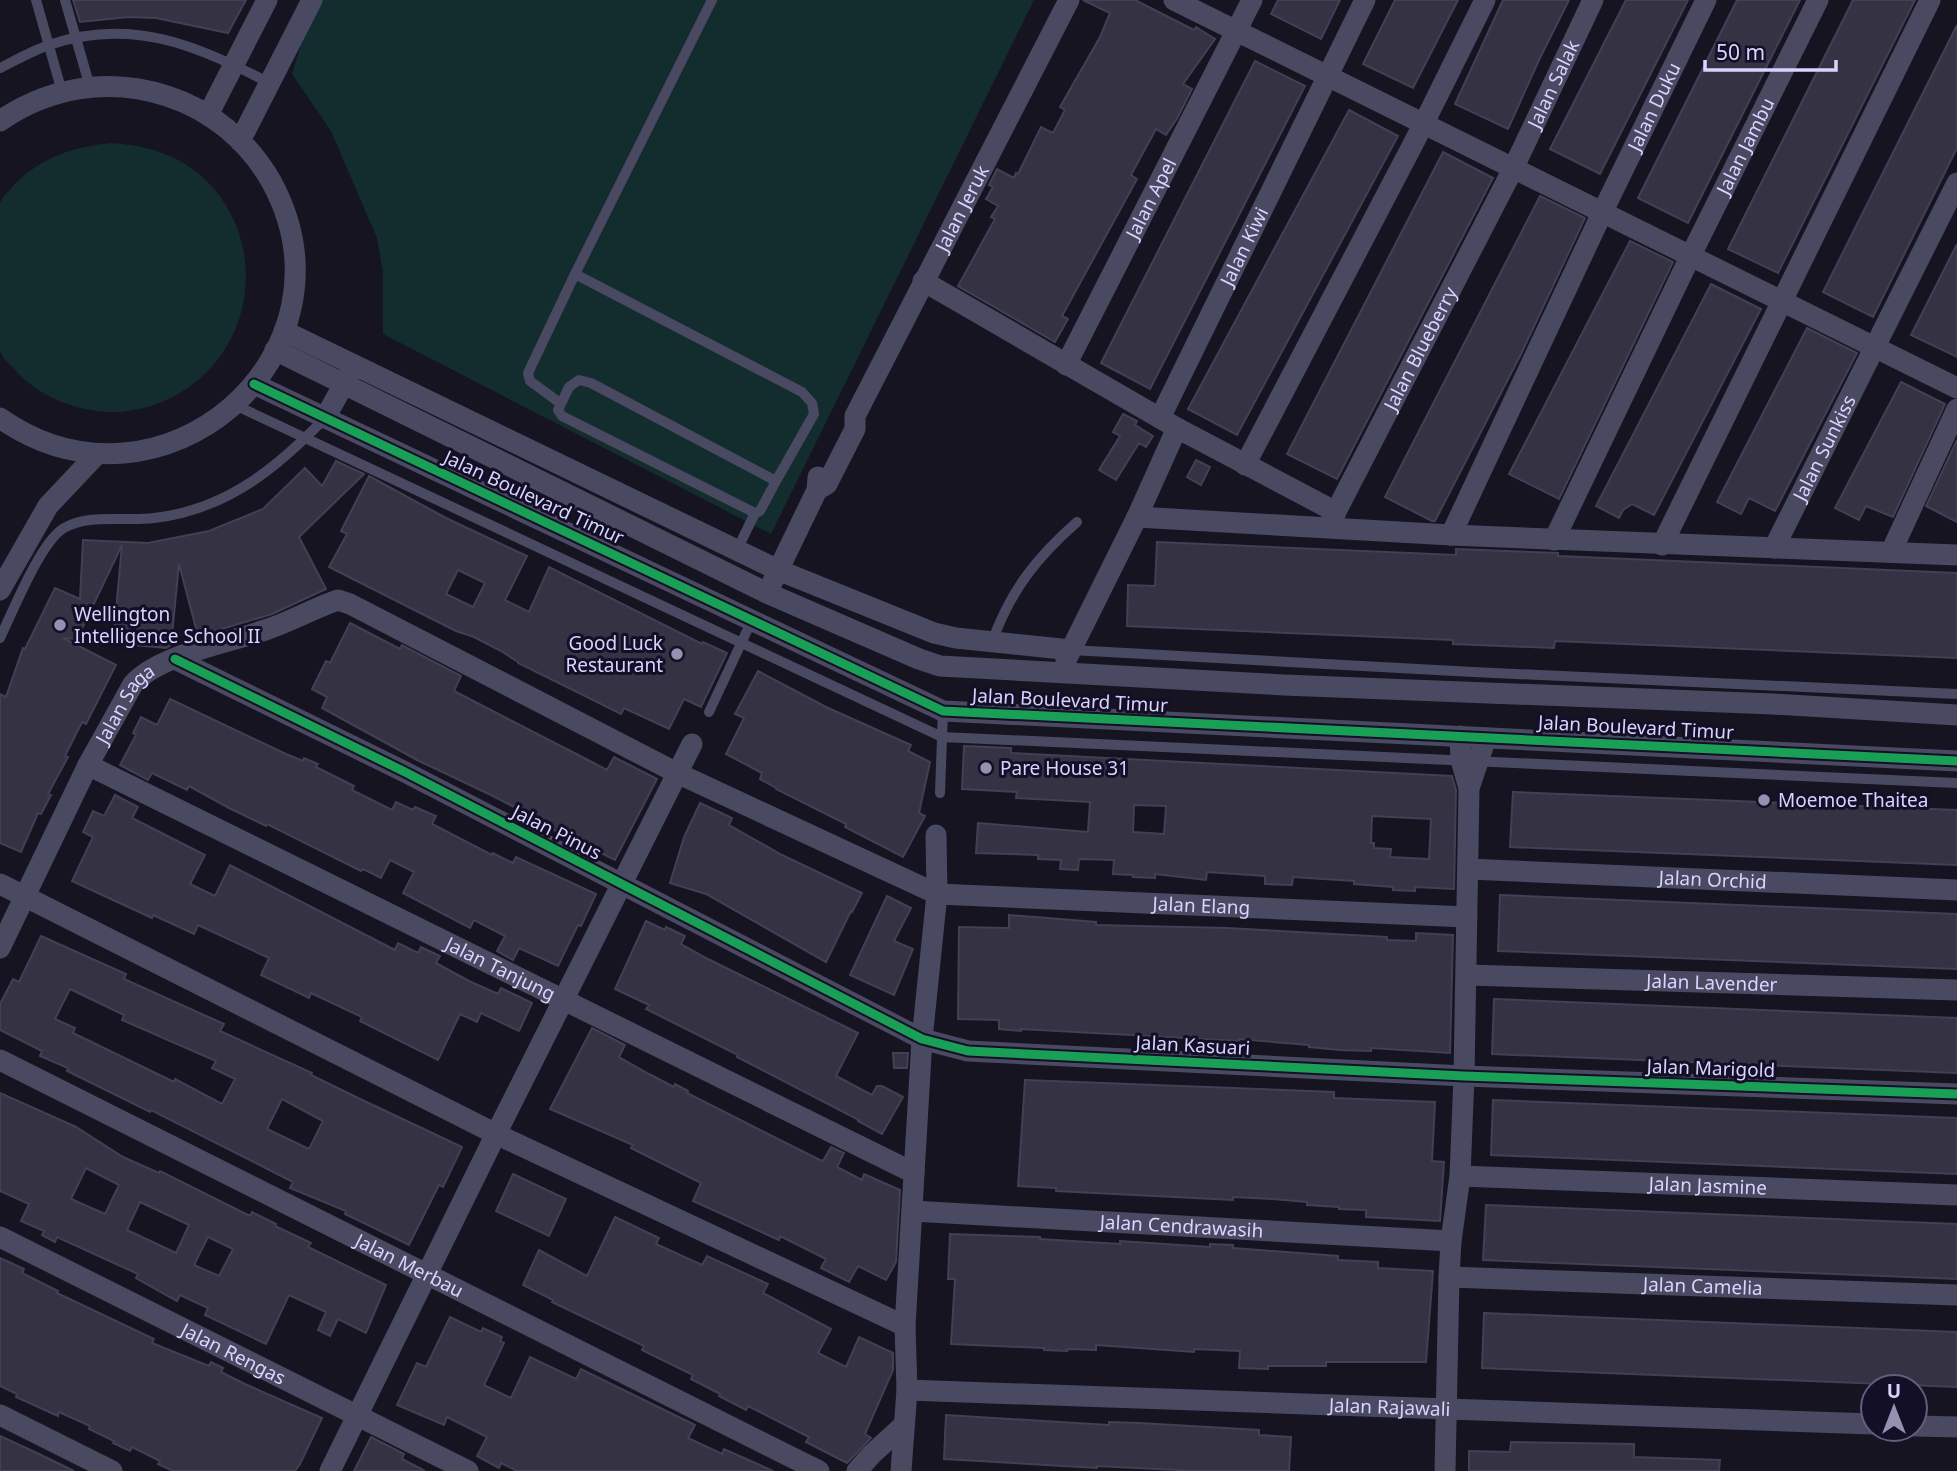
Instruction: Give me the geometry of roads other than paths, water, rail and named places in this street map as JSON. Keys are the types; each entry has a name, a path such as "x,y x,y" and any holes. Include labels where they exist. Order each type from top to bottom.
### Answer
{"street":[{"path":"208,115 267,0"},
{"path":"240,141 312,0"},
{"name":"Jalan Jeruk","path":"752,620 817,490 817,479 845,423 855,416 1069,0"},
{"path":"1174,0 1957,388"},
{"name":"Jalan Apel","path":"1066,365 1252,0"},
{"name":"Jalan Kiwi","path":"1058,674 1137,517 1168,423 1327,75 1366,0"},
{"path":"1245,464 1423,125 1485,0"},
{"name":"Jalan Salak","path":"1513,170 1593,0"},
{"name":"Jalan Duku","path":"1451,535 1602,213 1706,0"},
{"name":"Jalan Jambu","path":"1555,540 1690,257 1818,0"},
{"path":"1662,545 1930,0"},
{"path":"0,121 36,100 90,87 152,91 181,100 208,115 254,156 276,191 289,229 294,270 293,291 279,340 254,384 211,424 184,438 156,448 97,454 57,447 19,432 0,418"},
{"name":"Jalan Blueberry","path":"1332,519 1513,170"},
{"name":"Jalan Sunkiss","path":"1774,548 1957,183"},
{"path":"923,281 1168,423 1245,464 1332,519"},
{"name":"Jalan Boulevard Timur","path":"279,340 354,365 778,570 934,633 956,638 1071,650"},
{"name":"Jalan Boulevard Timur","path":"279,340 345,385 766,593 940,666 1284,685 1774,695 1957,715"},
{"path":"325,418 354,365"},
{"name":"Jalan Boulevard Timur","path":"254,384 943,711 1957,761"},
{"path":"1891,552 1957,409"},
{"path":"0,590 48,506 97,454"},
{"path":"1137,517 1332,519 1451,535 1957,555"},
{"name":"Jalan Saga","path":"0,948 88,765 133,684 149,669 270,629 334,602 343,601 350,604 677,773"},
{"name":"Jalan Pinus","path":"174,659 405,772 922,1039"},
{"path":"1445,1471 1449,1277 1460,1176 1464,1076 1470,760 1460,736"},
{"path":"1470,760 1486,737"},
{"path":"330,1471 692,744"},
{"name":"Jalan Tanjung","path":"88,765 564,1002 914,1172"},
{"path":"677,773 937,894"},
{"path":"901,1471 907,1390 905,1326 922,1039 937,894 936,835"},
{"name":"Jalan Orchid","path":"1468,869 1957,890"},
{"path":"0,884 496,1134 905,1326"},
{"name":"Jalan Elang","path":"937,894 1466,917"},
{"name":"Jalan Lavender","path":"1466,975 1957,990"},
{"name":"Jalan Kasuari","path":"922,1039 968,1051 1464,1076"},
{"name":"Jalan Merbau","path":"0,1060 819,1471"},
{"name":"Jalan Marigold","path":"1464,1076 1957,1094"},
{"name":"Jalan Jasmine","path":"1460,1176 1957,1195"},
{"name":"Jalan Cendrawasih","path":"912,1211 1451,1241"},
{"name":"Jalan Rengas","path":"0,1237 468,1471"},
{"name":"Jalan Camelia","path":"1449,1277 1957,1295"},
{"name":"Jalan Rajawali","path":"907,1390 1859,1423"},
{"path":"0,1415 112,1471"},
{"path":"857,1471 904,1425"},
{"path":"1929,1426 1957,1427"}],"lane":[{"path":"36,0 62,92"},
{"path":"65,0 90,87"},
{"path":"560,403 530,381 528,373 712,0"},
{"path":"0,68 48,45 117,32 159,37 234,64 269,83"},
{"path":"575,274 802,392 812,403 814,414 760,511 755,513 737,550"},
{"path":"755,513 562,416 558,410 569,387 579,380 591,383 776,481"},
{"path":"234,405 942,737 1957,783"},
{"path":"0,638 48,542 64,528 85,521 155,518 211,505 251,484 325,418"},
{"path":"992,642 1011,596 1032,565 1077,522"},
{"path":"709,712 752,620"},
{"name":"Jalan Boulevard Timur","path":"1071,650 1473,672 1774,695 1957,694"},
{"path":"940,793 943,711"},
{"path":"1707,748 1707,771"}],"place":[{"name":"Wellington Intelligence School II","path":"60,625"},
{"name":"Good Luck Restaurant","path":"677,654"},
{"name":"Pare House 31","path":"986,768"},
{"name":"Moemoe Thaitea","path":"1764,800"}]}
